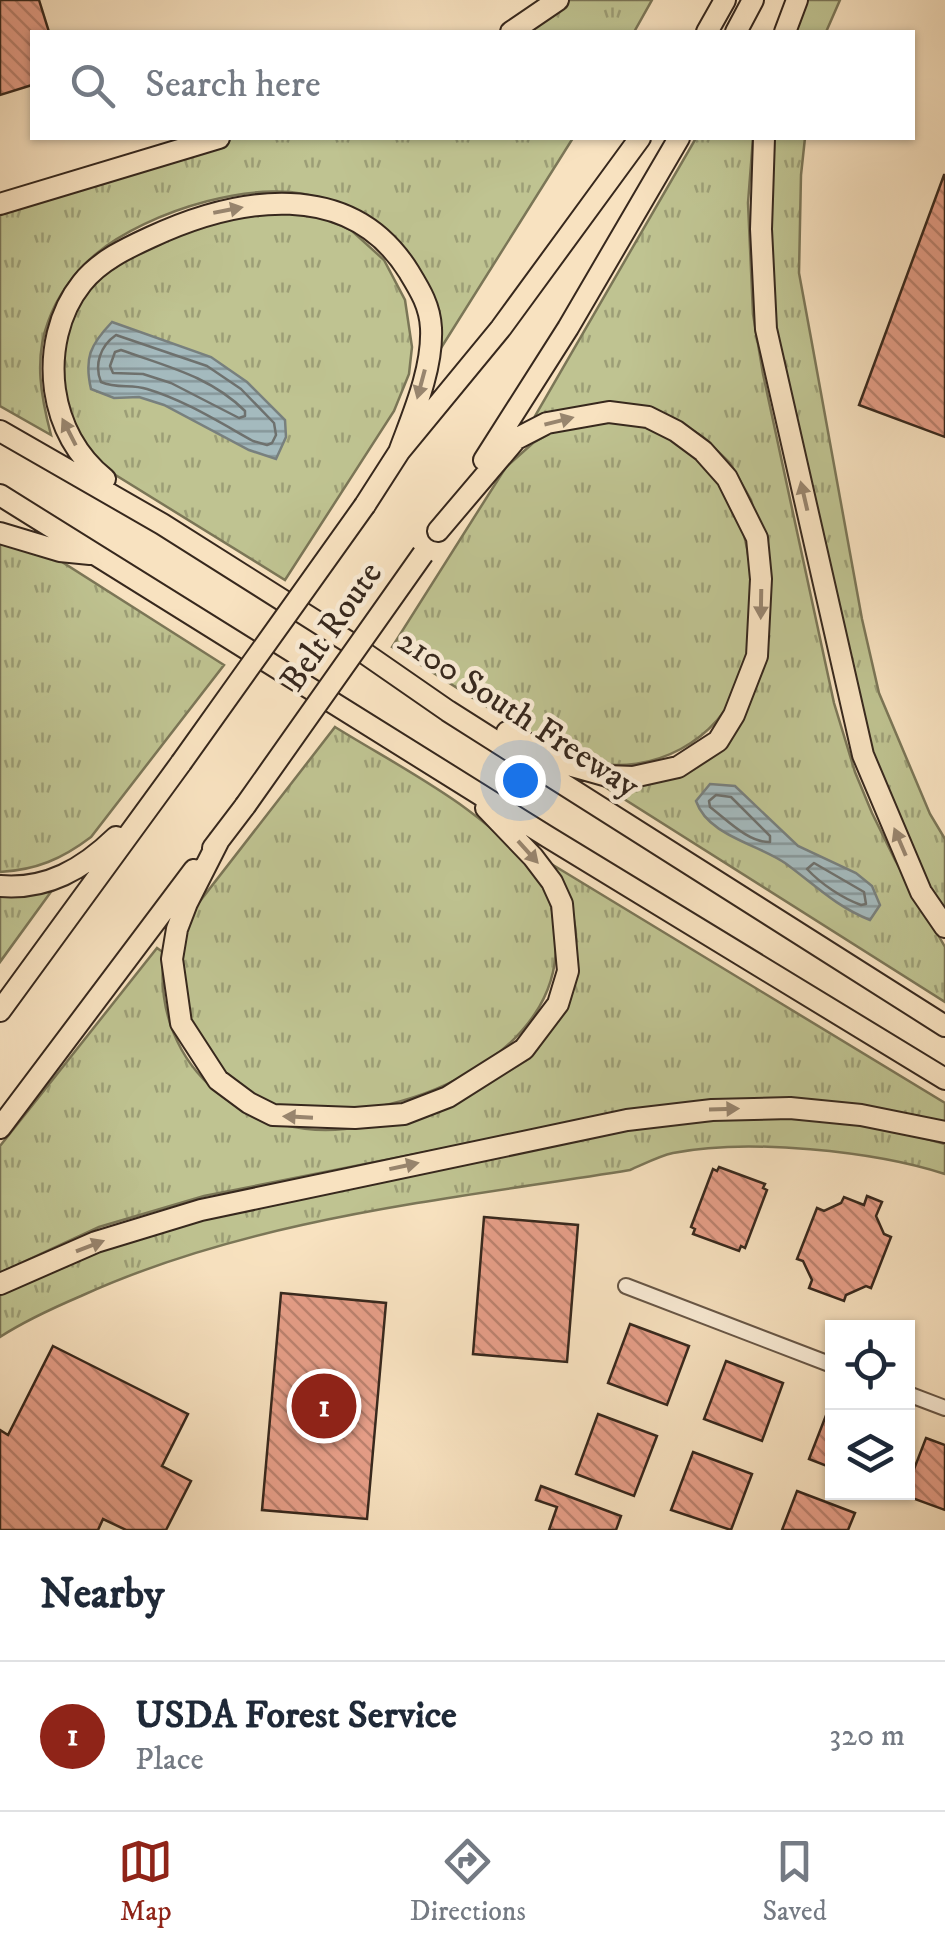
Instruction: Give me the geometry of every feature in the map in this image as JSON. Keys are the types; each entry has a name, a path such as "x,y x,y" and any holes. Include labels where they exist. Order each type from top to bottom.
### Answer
{"highway":[{"path":"514,30 558,0"},
{"path":"707,30 725,0"},
{"path":"737,30 754,0"},
{"path":"787,30 797,0"},
{"path":"0,204 212,140"},
{"name":"Belt Route","path":"0,1011 366,505 399,452 501,328 639,140"},
{"name":"Belt Route","path":"0,1128 172,896 245,806 438,531 568,328 679,140"},
{"path":"764,140 761,229 766,329 863,754 920,892 945,928"},
{"path":"162,524 90,468 70,438 58,408 51,363 59,326 82,282 119,252 222,210 280,204 324,206 350,216 400,258 428,304 431,328 425,373 399,452"},
{"path":"347,641 561,763 606,776 633,777 678,767 718,742 734,715 757,656 761,579 756,538 744,508 727,478 703,451 648,417 609,412 547,423 516,440 438,531"},
{"name":"2100 South Freeway","path":"0,431 162,524 347,641 448,711 945,1026"},
{"path":"0,495 945,1079"},
{"path":"0,533 60,551 95,555"},
{"path":"219,840 187,902 172,958 182,1023 218,1080 272,1115 355,1118 404,1114 448,1098 524,1050 558,1004 568,970 562,904 552,882 534,857 460,782"},
{"path":"0,886 49,883 72,871 100,852 156,797"},
{"path":"0,1284 96,1242 201,1210 626,1120 712,1110 790,1108 861,1115 945,1132"}],"street":[{"path":"626,1286 825,1362"},
{"path":"915,1397 945,1408"}],"green space":[{"path":"563,0 652,0 635,30 516,30"},
{"path":"800,0 840,0 827,30 791,30"},
{"path":"218,140 572,140 441,348 433,343 421,291 361,229 327,201 302,194 240,194 175,211 117,239 74,276 52,312 40,364 51,435 0,406 0,205"},
{"path":"695,140 753,140 748,203 753,314 834,703 872,813 945,947 945,1002 594,780 649,777 741,715 761,535 751,500 730,463 703,437 679,422 543,421 535,416"},
{"path":"769,140 805,140 799,273 879,693 930,814 945,839 945,913 866,753 773,339"},
{"path":"311,212 351,230 384,260 405,300 412,347 409,374 394,411 285,580 101,466 87,451 61,405 59,340 94,274 216,215"},
{"path":"611,420 666,434 707,462 725,487 738,517 752,584 752,618 741,679 717,720 681,749 636,764 613,765 589,762 557,750 392,647 506,467 554,431"},
{"path":"0,541 51,555 224,665 91,837 48,862 0,872"},
{"path":"335,727 445,794 520,855 540,880 550,904 555,930 552,975 535,1014 505,1047 467,1074 424,1094 378,1107 291,1111 269,1105 239,1088 206,1054 188,1021 179,989 178,966 197,905"},
{"path":"553,865 945,1103 945,1125 912,1116 587,1120 204,1196 99,1227 0,1273 0,1146 157,948 164,953 164,995 173,1033 192,1065 217,1092 248,1112 284,1125 323,1130 364,1126 505,1062 531,1043 570,972 576,948 572,911"},
{"path":"53,889 0,962 0,893"},
{"path":"779,1116 863,1126 945,1144 945,1174 883,1159 810,1149 737,1147 673,1153 630,1170 351,1215 213,1248 146,1269 81,1296 0,1337 0,1290 187,1216 643,1124 709,1117"}],"water":[{"path":"112,322 211,357 247,382 285,420 286,437 276,459 249,450 164,405 139,397 114,398 91,389 91,352"},
{"path":"710,784 735,786 798,846 856,873 872,886 880,905 870,920 835,901 774,856 711,823 696,801"}],"building":[{"path":"0,0 39,0 48,30 30,30 30,86 0,95"},
{"path":"945,175 945,437 859,405"},
{"path":"719,1167 765,1184 763,1188 767,1190 745,1248 741,1246 739,1251 693,1234 695,1229 691,1227 713,1169 717,1171"},
{"path":"867,1196 882,1202 876,1216 884,1234 891,1237 871,1288 866,1286 846,1295 844,1301 809,1288 812,1280 803,1261 797,1259 817,1208 824,1211 841,1203 844,1197 864,1205"},
{"path":"484,1217 578,1225 567,1362 473,1354"},
{"path":"281,1293 386,1303 367,1519 262,1510"},
{"path":"630,1324 689,1346 667,1405 608,1383"},
{"path":"53,1346 188,1414 162,1466 191,1481 166,1530 126,1530 103,1519 98,1530 0,1530 0,1430 8,1435"},
{"path":"726,1361 783,1383 762,1441 704,1419"},
{"path":"598,1414 657,1436 634,1496 576,1474"},
{"path":"825,1418 825,1465 809,1459"},
{"path":"926,1438 945,1445 945,1510 915,1499 915,1466"},
{"path":"693,1452 752,1474 731,1530 671,1510"},
{"path":"541,1486 621,1516 616,1530 549,1530 557,1507 536,1500"},
{"path":"797,1491 855,1513 848,1530 782,1530"}],"place":[{"name":"USDA Forest Service","path":"324,1406"}]}
